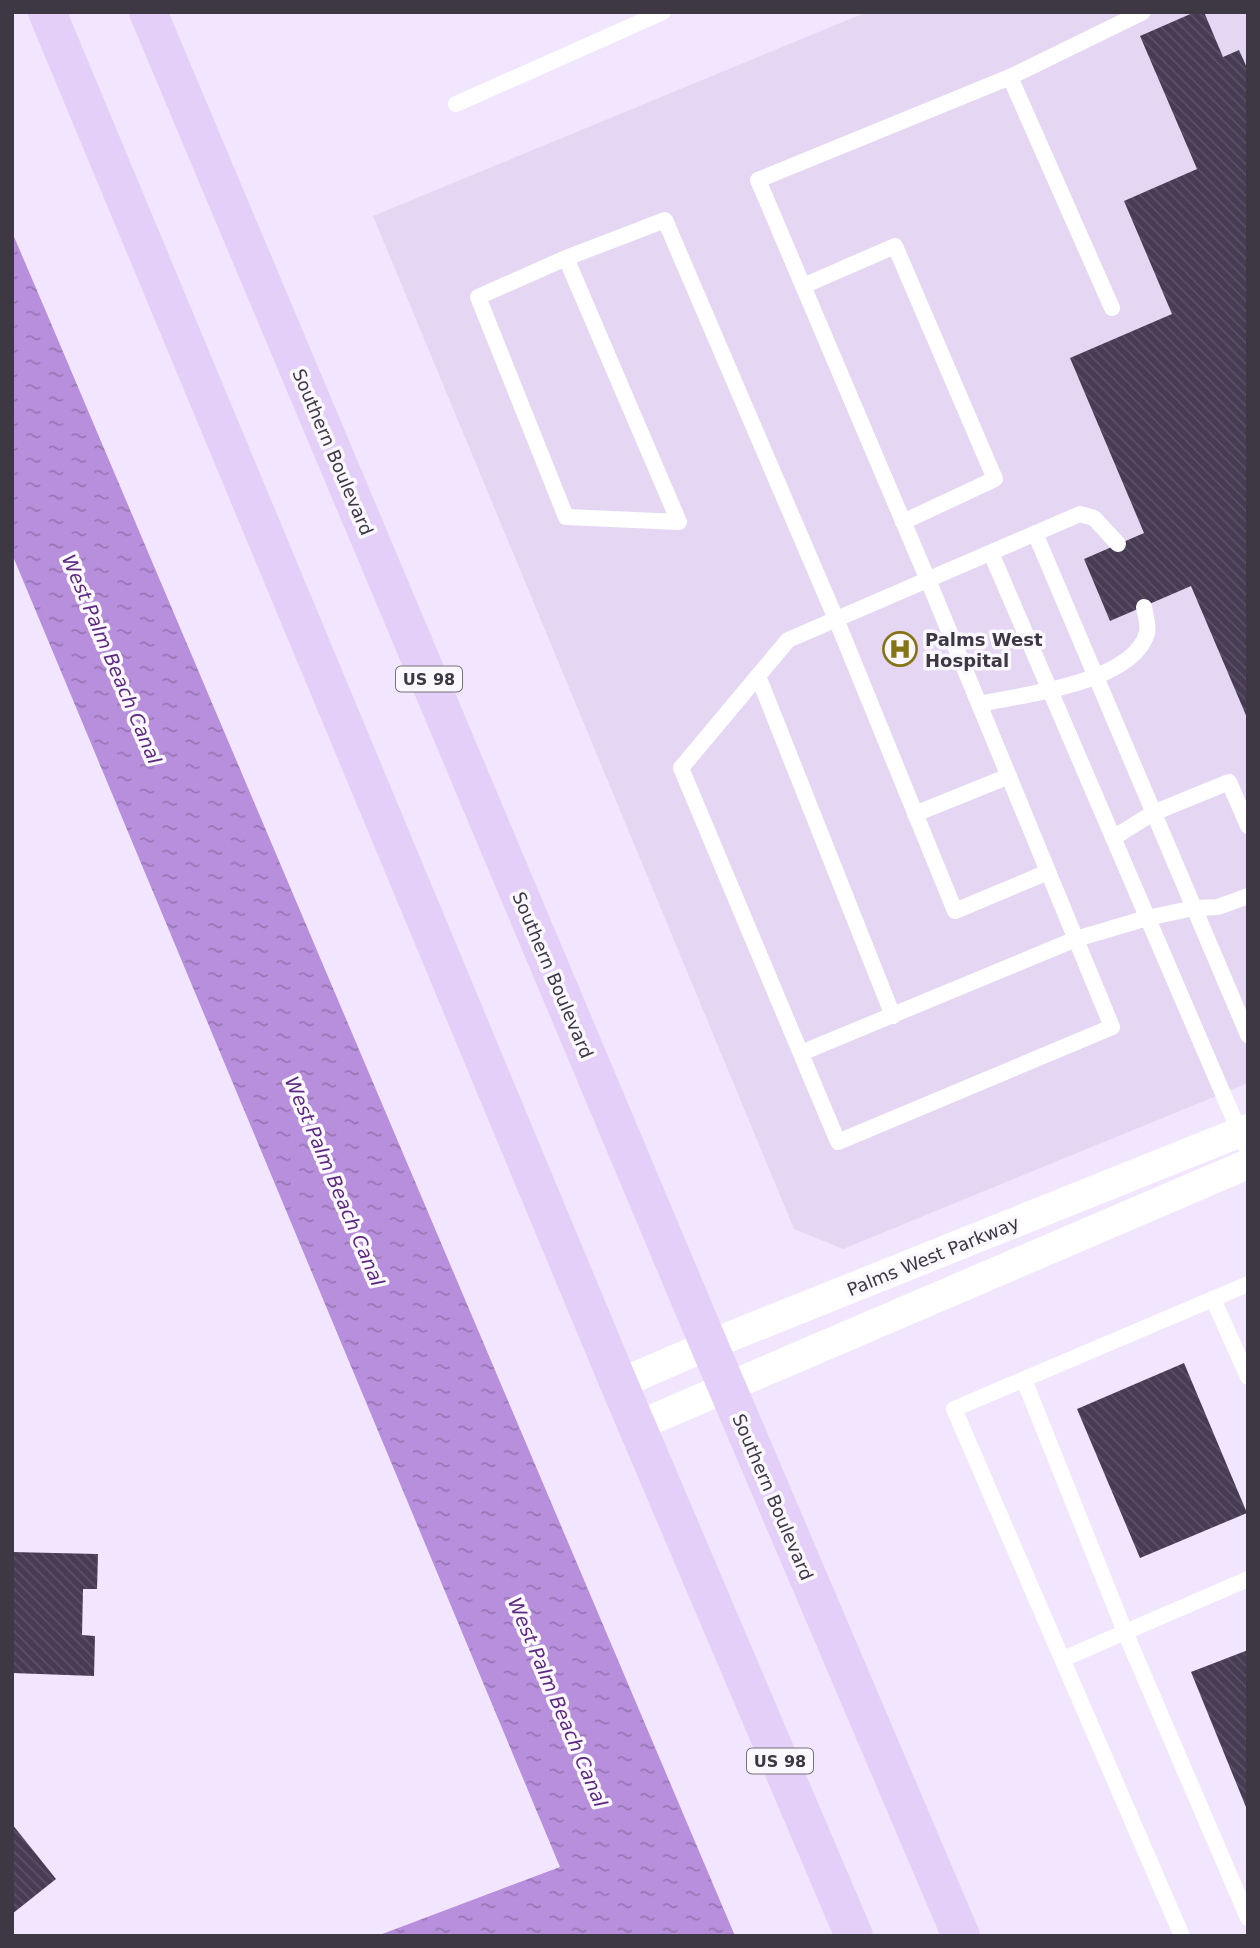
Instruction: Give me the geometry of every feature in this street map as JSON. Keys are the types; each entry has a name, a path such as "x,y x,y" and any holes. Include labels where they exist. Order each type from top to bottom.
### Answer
{"highway":[{"name":"US 98","path":"47,12 637,1426 855,1936"},
{"name":"Southern Boulevard","path":"148,12 961,1936"}],"street":[{"name":"Palms West Parkway","path":"620,1384 709,1345 1245,1138"},
{"path":"637,1426 1248,1164"}],"lane":[{"path":"456,104 663,12"},
{"path":"1118,544 1094,518 1080,514 1035,533 991,553 928,580 836,620 788,640 681,768 838,1142 1112,1027 928,580 758,180 1010,77 1143,12"},
{"path":"1010,77 1112,308"},
{"path":"566,258 679,522 566,517 478,297 566,258 664,220 836,620 955,911 1048,872"},
{"path":"803,286 895,246 995,479 902,522"},
{"path":"1035,533 1248,1035"},
{"path":"991,553 1147,918 1245,1138"},
{"path":"979,704 1096,677 1127,661 1148,632 1144,607"},
{"path":"758,676 893,1016"},
{"path":"915,814 1009,776"},
{"path":"1113,838 1153,813 1228,782 1248,826"},
{"path":"801,1053 1076,939 1147,918 1194,908 1218,907 1248,896"},
{"path":"1182,1936 954,1409 1248,1284"},
{"path":"1213,1298 1248,1377"},
{"path":"1024,1380 1125,1632 1248,1918"},
{"path":"1063,1660 1248,1579"}],"shaded area":[{"name":"Palms West Hospital","path":"867,12 1248,12 1248,1083 843,1249 794,1229 373,216"}],"water":[{"name":"West Palm Beach Canal","path":"12,232 735,1936 377,1936 560,1867 12,554"}],"building":[{"path":"1195,12 1204,12 1223,57 1239,50 1248,70 1248,720 1191,586 1110,621 1084,559 1144,533 1070,358 1172,314 1124,201 1197,169 1140,36"},
{"path":"1184,1363 1247,1513 1140,1558 1077,1409"},
{"path":"12,1552 98,1554 97,1589 83,1589 82,1635 95,1636 94,1676 12,1673"},
{"path":"1248,1650 1248,1812 1191,1672"},
{"path":"12,1824 56,1879 12,1914"}],"place":[{"name":"Palms West Hospital","path":"900,649"}]}
